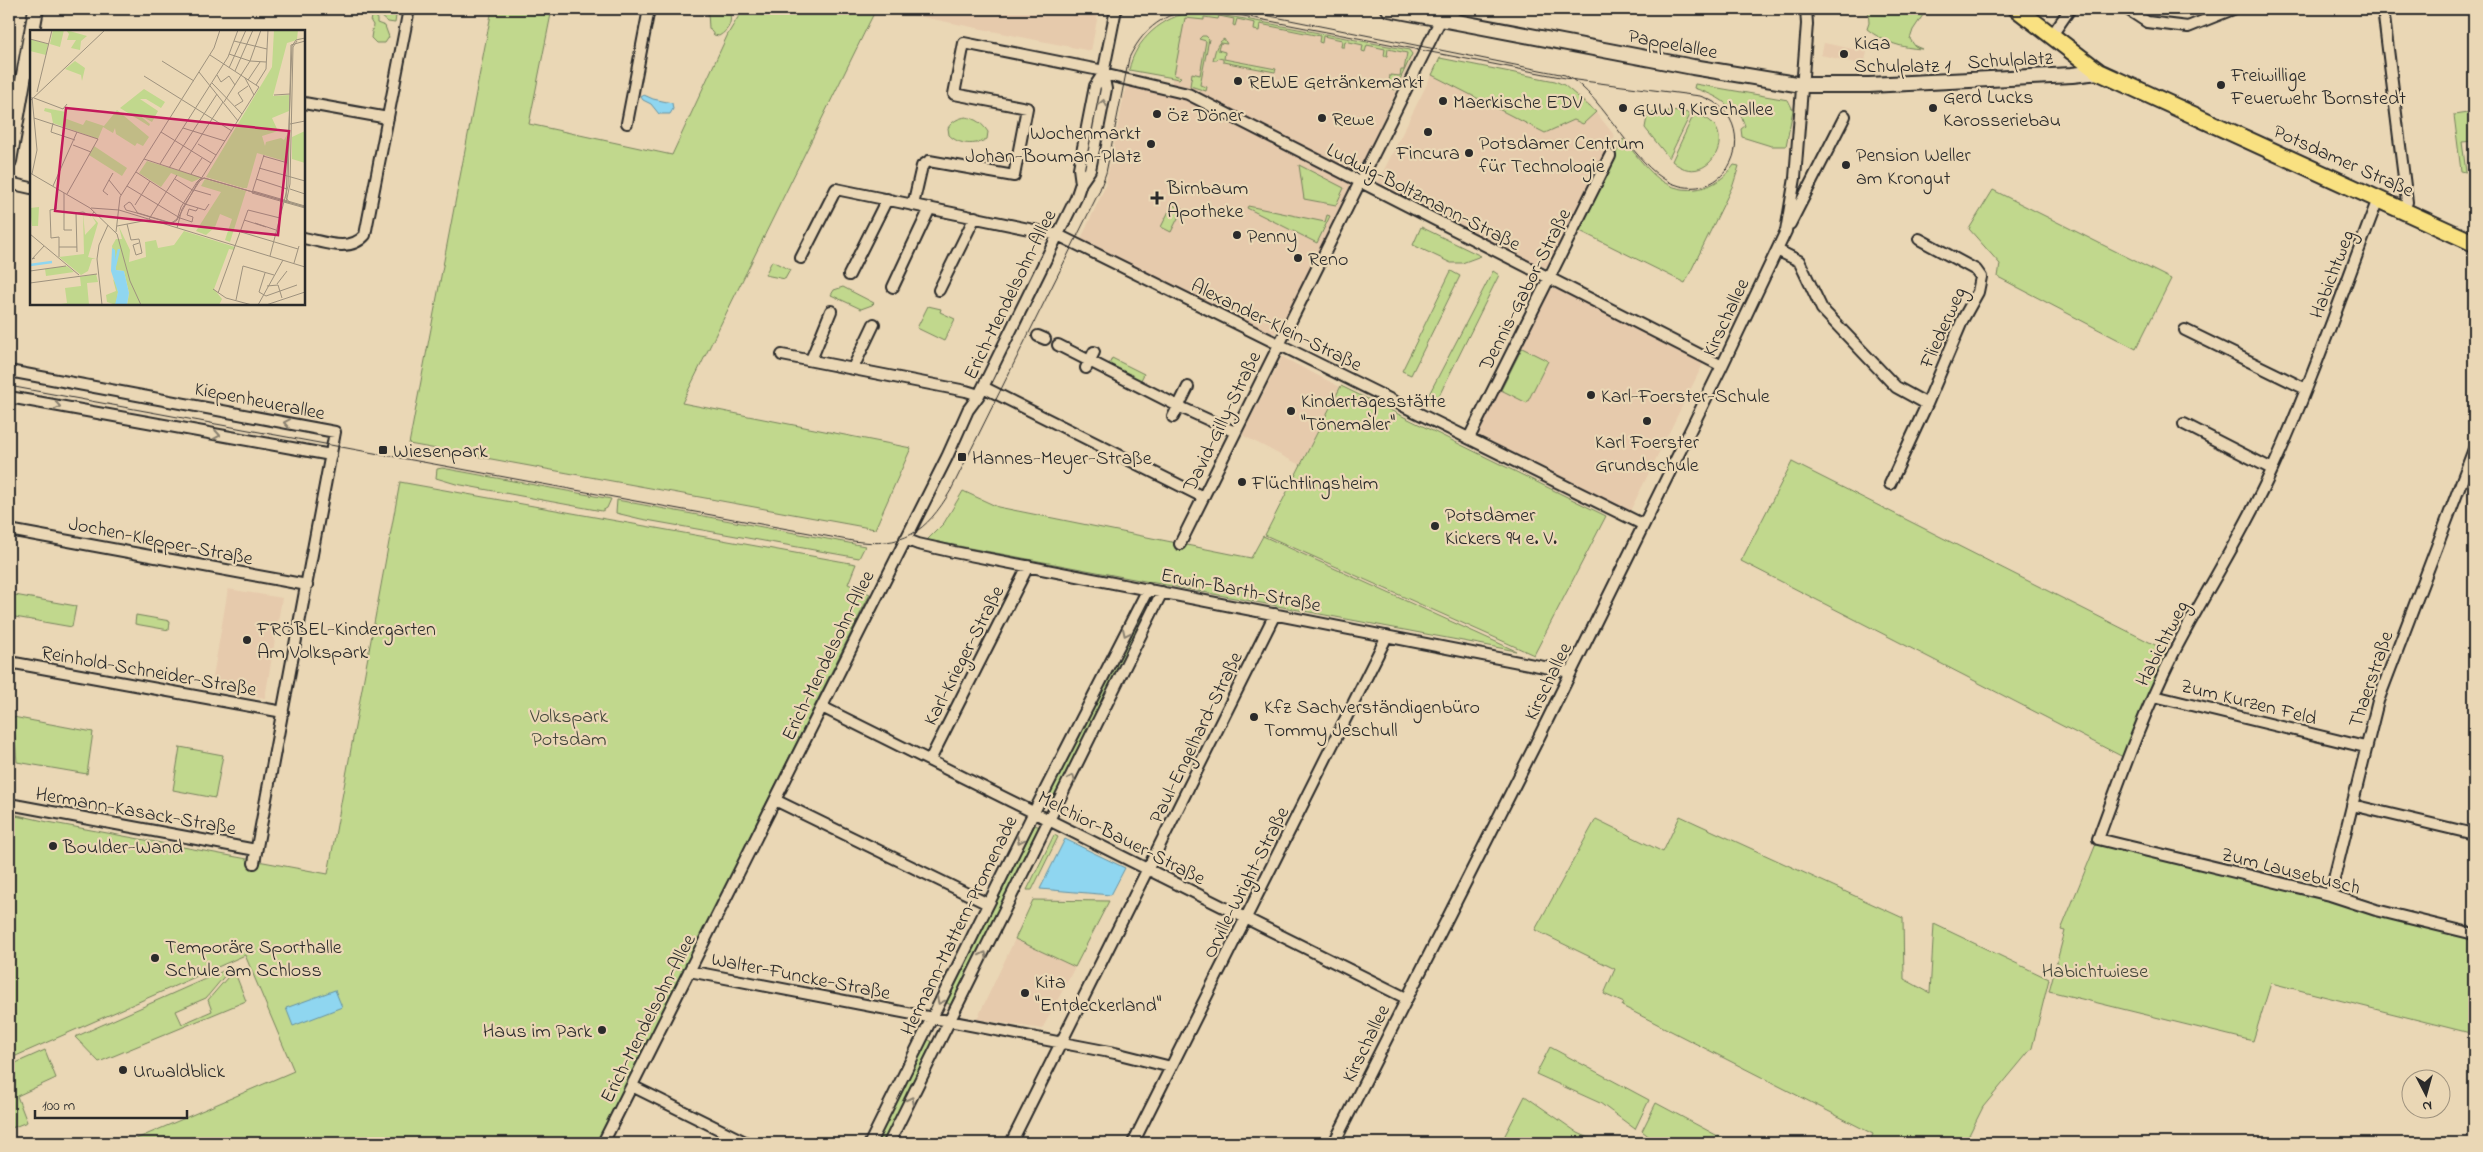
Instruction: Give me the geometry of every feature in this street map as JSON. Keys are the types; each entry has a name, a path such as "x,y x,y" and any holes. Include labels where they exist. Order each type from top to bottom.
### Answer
{"main road":[{"name":"Potsdamer Straße","path":"2017,9 2099,72 2474,243"}],"street":[{"path":"9,69 20,9"},
{"path":"32,30 36,9"},
{"path":"305,238 352,245 360,240 368,228 409,9"},
{"path":"627,123 650,9"},
{"name":"Erich-Mendelsohn-Allee","path":"603,1143 822,707 968,410 981,391 1076,198 1081,183 1090,170 1106,88 1104,72 1116,9"},
{"name":"Pappelallee","path":"1389,9 1710,70 1802,85"},
{"path":"1441,18 1456,9"},
{"name":"Kirschallee","path":"1786,231 1795,178 1807,24 1806,9"},
{"path":"2052,35 2070,9"},
{"path":"2127,9 2146,22 2188,27 2233,9"},
{"path":"2383,9 2407,202 2403,210"},
{"name":"David-Gilly-Straße","path":"1180,544 1441,18"},
{"name":"Ludwig-Boltzmann-Straße","path":"913,205 922,166 929,161 1014,176 1027,108 954,94 964,43 1104,72 1182,92 1722,366"},
{"path":"9,161 30,53"},
{"name":"Schulplatz","path":"1802,85 1830,87 2099,72"},
{"path":"305,103 388,118"},
{"name":"Kirschallee","path":"1334,1143 1722,366 1786,231 1845,116"},
{"name":"Dennis-Gabor-Straße","path":"1469,438 1610,156"},
{"path":"9,183 30,188"},
{"name":"Alexander-Klein-Straße","path":"801,258 836,189 1058,234 1642,524"},
{"path":"849,275 887,199"},
{"name":"Habichtweg","path":"2098,840 2127,758 2154,696 2188,626 2236,543 2272,469 2306,389 2378,199"},
{"path":"893,287 930,208"},
{"path":"939,290 975,218"},
{"name":"Fliederweg","path":"1919,239 1976,270 1981,278 1978,292 1963,319 1927,404"},
{"path":"1777,250 1799,261 1822,309 1896,387 1927,404 1890,484"},
{"path":"810,360 831,311"},
{"path":"853,368 874,324"},
{"path":"2185,330 2306,389"},
{"path":"1058,345 1178,406 1235,432"},
{"path":"782,354 966,391 981,391 1203,497"},
{"name":"Kiepenheuerallee","path":"9,371 335,432 331,456 9,397"},
{"path":"1173,417 1188,387"},
{"path":"2184,424 2272,469"},
{"name":"Thaerstraße","path":"2330,895 2365,747 2378,701 2474,449"},
{"path":"254,863 331,456"},
{"name":"Jochen-Klepper-Straße","path":"9,530 307,585"},
{"name":"Erwin-Barth-Straße","path":"905,539 918,544 1570,672"},
{"name":"Karl-Krieger-Straße","path":"930,760 1028,566"},
{"name":"Hermann-Mattern-Promenade","path":"870,1143 1034,812 1148,589"},
{"name":"Hermann-Mattern-Promenade","path":"889,1143 1051,820 1162,592"},
{"name":"Paul-Engelhard-Straße","path":"1011,1143 1275,614"},
{"name":"Orville-Wright-Straße","path":"1133,1143 1388,636"},
{"name":"Reinhold-Schneider-Straße","path":"9,662 283,712"},
{"name":"Zum Kurzen Feld","path":"2154,696 2365,747"},
{"name":"Melchior-Bauer-Straße","path":"822,707 1406,998"},
{"path":"775,800 988,904"},
{"name":"Hermann-Kasack-Straße","path":"9,804 256,850"},
{"path":"2352,805 2474,834"},
{"name":"Zum Lausebusch","path":"2098,840 2330,895 2376,910 2474,934"},
{"name":"Walter-Funcke-Straße","path":"689,972 1061,1042 1171,1067"},
{"path":"632,1086 747,1143"}],"shaded area":[{"path":"883,9 1099,9 1091,51"},
{"path":"1185,15 1217,15 1416,51 1282,328 1275,333 1267,334 1080,241 1105,187 1126,86 1169,95"},
{"name":"KiGa Schulplatz 1","path":"1824,43 1867,52 1864,65 1821,55"},
{"name":"Potsdamer Centrum für Technologie","path":"1440,58 1564,85 1591,106 1615,136 1553,261 1548,266 1540,268 1376,186"},
{"name":"Karl-Foerster-Schule","path":"1558,287 1705,360 1630,511 1476,434 1549,290"},
{"name":"Kindertagesstätte \"Tönemaler\"","path":"1282,357 1340,387 1300,465 1242,435"},
{"name":"FRÖBEL-Kindergarten Am Volkspark","path":"228,589 282,598 265,698 211,689"},
{"name":"Kita \"Entdeckerland\"","path":"1015,939 1075,967 1042,1029 977,1019"}],"green space":[{"path":"360,9 397,9 395,23 388,22 381,16 377,18 377,23 385,26 389,37 385,43 376,43 371,38 373,25 370,20 374,16 365,15"},
{"path":"492,9 552,9 529,124 672,155 728,34 743,9 876,9 682,403 911,448 875,529 409,444"},
{"path":"712,9 729,10 731,18 729,25 719,36 714,35 709,28 708,13"},
{"path":"1868,9 1927,9 1913,30 1910,39 1915,46 1922,49 1893,44 1873,34 1867,29 1869,23"},
{"path":"1193,12 1240,18 1409,50 1412,54 1395,90 1381,82 1389,83 1390,75 1400,76 1401,70 1404,70 1407,53 1388,49 1387,56 1384,56 1385,49 1367,45 1365,52 1362,51 1363,45 1345,41 1344,47 1341,47 1342,40 1323,36 1322,43 1319,42 1320,36 1260,24 1259,31 1254,30 1255,23 1237,19 1235,26 1233,25 1234,19 1219,16 1218,19 1204,17 1204,20 1185,18 1174,75 1181,77 1179,79 1129,70 1137,49 1152,31 1171,19"},
{"path":"1202,36 1206,36 1209,39 1200,85 1207,87 1206,91 1190,86 1192,73 1200,75 1206,41 1199,39"},
{"path":"1224,39 1227,44 1220,43 1218,50 1225,52 1224,59 1276,69 1275,72 1223,62 1223,59 1218,58 1213,60 1218,45 1221,41"},
{"path":"1440,58 1555,81 1564,85 1596,112 1583,124 1574,120 1545,133 1432,75"},
{"path":"1695,84 1788,100 1793,110 1786,146 1771,146 1742,137 1741,129 1745,126 1740,113 1735,114 1722,101 1694,88"},
{"path":"1657,110 1691,113 1669,158 1645,128 1647,117"},
{"path":"2474,112 2474,141 2462,142 2466,172 2461,171 2454,115"},
{"path":"1694,114 1709,120 1717,130 1719,142 1716,154 1709,163 1698,169 1686,169 1672,161"},
{"path":"966,117 984,127 988,132 987,139 977,143 962,143 949,135 948,128 952,123"},
{"path":"1623,139 1654,175 1669,185 1679,188 1689,190 1709,185 1727,174 1734,165 1739,166 1733,185 1685,283 1578,230"},
{"path":"1299,165 1344,188 1336,205 1304,199"},
{"path":"1993,190 2171,279 2136,349 1998,277 2000,264 1969,229"},
{"path":"1172,205 1183,208 1171,232 1161,227"},
{"path":"1248,206 1325,222 1327,215 1330,216 1317,243 1247,208"},
{"path":"1421,227 1481,256 1462,263 1451,263 1413,245"},
{"path":"772,261 790,270 785,279 765,275"},
{"path":"1451,271 1460,276 1411,375 1402,371"},
{"path":"1493,271 1499,275 1434,406 1425,402"},
{"path":"843,287 874,303 861,309 831,295 834,290"},
{"path":"928,306 941,309 940,312 955,319 944,341 917,328"},
{"path":"1522,348 1548,361 1527,403 1501,390"},
{"path":"1112,358 1144,374 1140,382 1108,367"},
{"name":"Potsdamer Kickers 94 e. V.","path":"1341,386 1606,516 1534,655 1265,535"},
{"path":"1792,462 2173,654 2127,759 1741,561"},
{"path":"442,468 611,499 607,508 602,511 456,484 436,478 437,469"},
{"name":"Volkspark Potsdam","path":"400,482 856,564 848,584 870,594 598,1143 127,1143 294,1071 245,955 9,1059 9,815 26,818 9,813 48,822 328,874"},
{"path":"963,491 998,507 1251,558 1263,536 1516,651 927,540 944,523"},
{"path":"617,500 865,546 859,558 641,519 616,513"},
{"path":"9,594 76,606 72,627 9,616"},
{"path":"1145,603 1153,606 1055,804 1046,800"},
{"path":"136,615 170,621 169,630 135,624"},
{"path":"13,717 93,732 87,774 17,762"},
{"path":"180,747 223,755 215,798 173,790"},
{"path":"1680,816 1903,918 1904,979 1930,993 1934,924 2049,979 2032,1048 1983,1107 1965,1143 1869,1143 1873,1134 1622,1006 1624,1003 1604,994 1615,969 1535,930 1596,819 1663,852"},
{"path":"1035,825 1042,828 953,1006 945,1002"},
{"path":"1054,835 1058,837 1032,890 1027,890"},
{"name":"Habichtwiese","path":"2098,839 2474,934 2474,1034 2271,983 2253,1041 2049,991 2065,931 2061,930"},
{"path":"1033,900 1109,901 1075,967 1015,939"},
{"path":"232,967 206,998 176,1011 182,1024 212,1011 208,1000 234,970 246,1001 99,1062 75,1037"},
{"path":"927,1039 935,1043 885,1143 875,1143"},
{"path":"1550,1047 1649,1100 1635,1129 1600,1103 1536,1074"},
{"path":"45,1050 56,1078 17,1096 27,1122 9,1129 9,1066"},
{"path":"1525,1096 1578,1133 1600,1143 1501,1143"},
{"path":"1656,1103 1731,1143 1657,1143 1642,1131"}],"water":[{"path":"644,95 672,103 673,109 670,114 659,114 651,104 643,100 641,97"},
{"path":"1065,839 1125,868 1111,895 1040,889"},
{"path":"335,990 342,1007 293,1026 286,1008"}],"tram line":[{"path":"9,386 853,541 871,543 899,539 922,527 942,505 951,490 1099,192 1106,173 1129,58 1134,48 1152,26 1168,16 1188,9"},
{"path":"1207,9 1576,80 1700,96 1719,106 1730,119 1735,136 1734,153 1728,168 1716,180 1700,187 1680,186 1664,179 1649,167 1594,99 1580,85 1565,75 1235,9"}],"place":[{"name":"KiGa Schulplatz 1","path":"1844,54"},
{"name":"REWE Getränkemarkt","path":"1238,81"},
{"name":"Freiwillige Feuerwehr Bornstedt","path":"2221,85"},
{"name":"Maerkische EDV","path":"1443,101"},
{"name":"GUW 9 Kirschallee","path":"1623,108"},
{"name":"Gerd Lucks Karosseriebau","path":"1933,108"},
{"name":"Öz Döner","path":"1157,114"},
{"name":"Rewe","path":"1322,118"},
{"name":"Fincura","path":"1428,132"},
{"name":"Wochenmarkt Johan-Bouman-Platz","path":"1151,144"},
{"name":"Potsdamer Centrum für Technologie","path":"1469,153"},
{"name":"Pension Weller am Krongut","path":"1846,165"},
{"name":"Birnbaum Apotheke","path":"1157,198"},
{"name":"Penny","path":"1237,235"},
{"name":"Reno","path":"1298,258"},
{"name":"Karl-Foerster-Schule","path":"1591,395"},
{"name":"Kindertagesstätte \"Tönemaler\"","path":"1291,411"},
{"name":"Karl Foerster Grundschule","path":"1647,421"},
{"name":"Wiesenpark","path":"383,450"},
{"name":"Hannes-Meyer-Straße","path":"962,457"},
{"name":"Flüchtlingsheim","path":"1242,482"},
{"name":"Potsdamer Kickers 94 e. V.","path":"1435,526"},
{"name":"FRÖBEL-Kindergarten Am Volkspark","path":"247,640"},
{"name":"Kfz Sachverständigenbüro Tommy Jeschull","path":"1254,717"},
{"name":"Boulder-Wand","path":"53,846"},
{"name":"Temporäre Sporthalle Schule am Schloss","path":"155,958"},
{"name":"Kita \"Entdeckerland\"","path":"1025,993"},
{"name":"Haus im Park","path":"602,1030"},
{"name":"Urwaldblick","path":"123,1070"}]}
